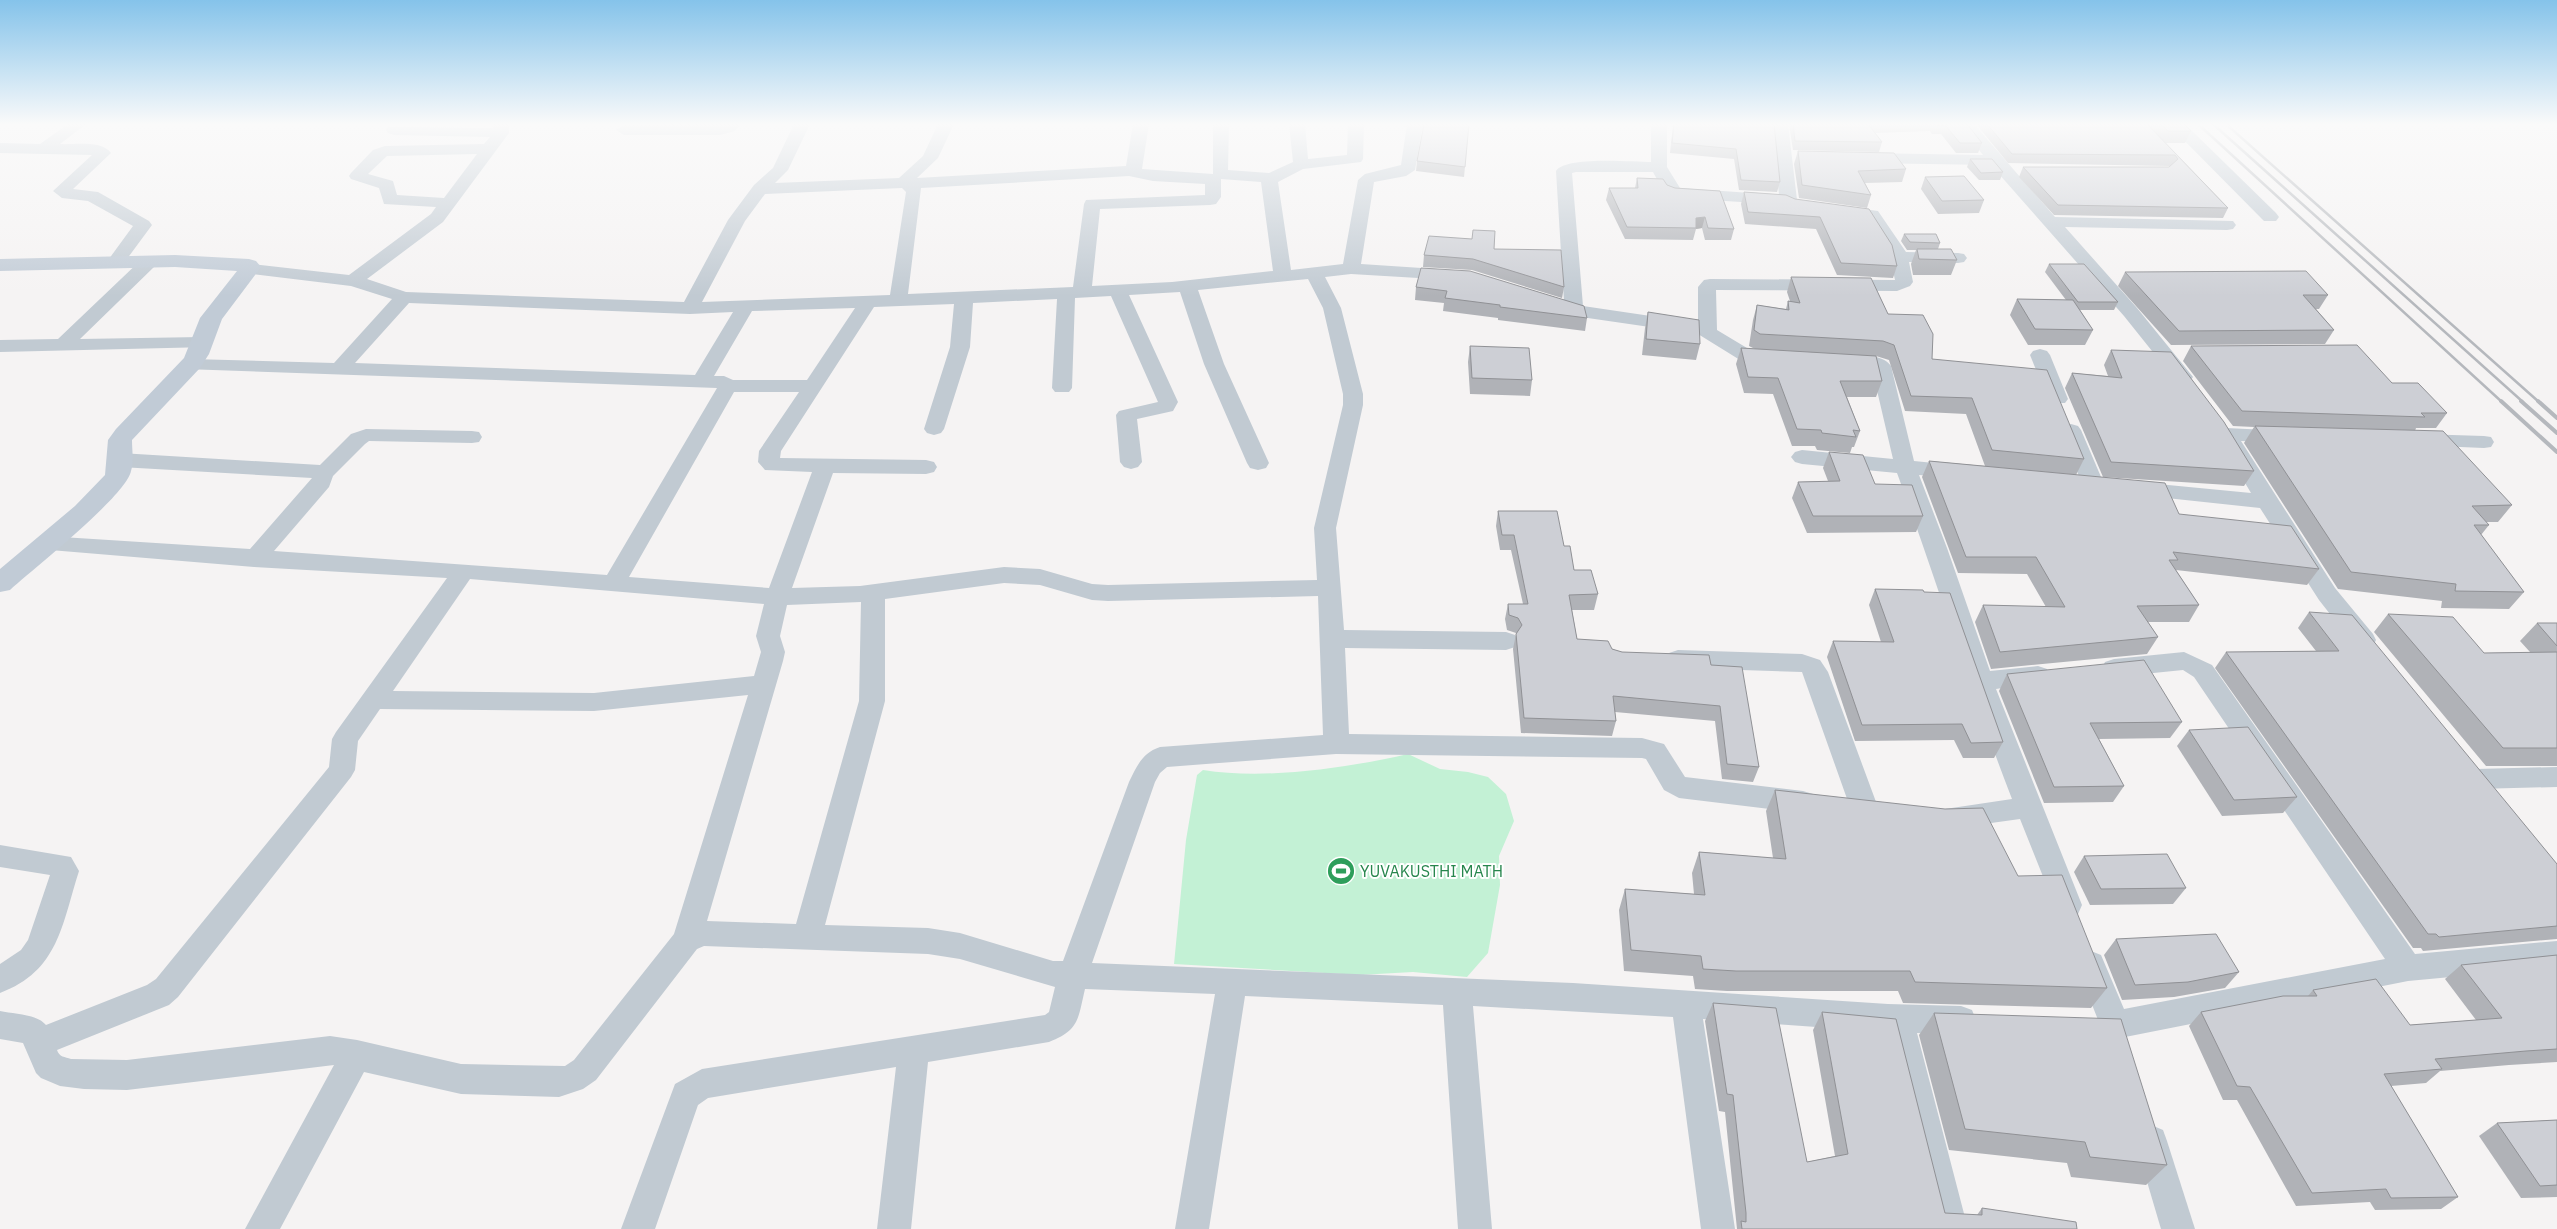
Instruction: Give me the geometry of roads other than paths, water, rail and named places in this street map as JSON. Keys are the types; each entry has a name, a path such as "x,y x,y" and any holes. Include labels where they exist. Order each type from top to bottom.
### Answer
{"street":[{"path":"71,181 60,191 68,194 92,196 144,225 116,263"},
{"path":"377,181 386,184 390,200 448,203"},
{"path":"354,281 437,218 465,181"},
{"path":"690,308 737,220 768,181"},
{"path":"760,189 940,181"},
{"path":"1062,388 1074,292 1092,204 1204,201 1212,199 1212,181"},
{"path":"1270,181 1283,276"},
{"path":"1351,269 1366,181"},
{"path":"1565,181 1574,310"},
{"path":"1666,181 1670,190 1676,193 1788,200 1796,205 1872,215 1899,256 1904,282 1897,286 1710,284 1707,287 1708,331"},
{"path":"1786,181 1788,200"},
{"path":"2013,181 2165,353 2193,390"},
{"path":"2235,181 2270,216"},
{"path":"898,301 914,192 906,183"},
{"path":"2051,222 2227,225"},
{"path":"1899,256 1958,258"},
{"path":"0,265 149,262 249,265 251,269 354,281 404,297 690,308 898,301 1187,286 1351,269 1471,277"},
{"path":"63,345 149,262"},
{"path":"0,583 106,490 119,472 120,440 191,365 211,318 251,269"},
{"path":"1313,272 1332,308 1353,394 1353,406 1325,528 1333,639 1336,744"},
{"path":"2101,279 2121,279"},
{"path":"1187,286 1214,364 1258,463"},
{"path":"1118,290 1168,402 1166,407 1126,415 1131,462"},
{"path":"340,368 404,297"},
{"path":"1534,297 1574,310 1708,331 1750,357 1793,359"},
{"path":"934,429 958,356 964,298"},
{"path":"868,302 768,457 773,465 926,467"},
{"path":"702,380 745,307"},
{"path":"0,346 202,342"},
{"path":"2165,353 2185,353"},
{"path":"2040,355 2100,485 2267,502"},
{"path":"1832,361 1871,362 1882,366 1905,467 1936,548 1996,725 2080,934 2119,1039"},
{"path":"191,365 702,380 721,381 728,386 813,386"},
{"path":"614,583 728,386"},
{"path":"2305,437 2220,427 2327,594 2380,661"},
{"path":"254,559 321,482 323,474 358,439 366,434 472,437"},
{"path":"2404,440 2484,442"},
{"path":"1802,457 1974,473"},
{"path":"120,460 306,470 323,474"},
{"path":"0,1024 32,1031 47,1063 52,1069 105,1076 322,1050 357,1054 461,1079 568,1081 586,1070 687,940 772,657 768,636 777,597 825,466"},
{"path":"46,544 254,559 464,571 777,597 873,592 1004,575 1040,577 1092,592 1108,593 1328,588"},
{"path":"38,1043 158,995 167,988 342,770 345,739 464,571"},
{"path":"807,936 872,701 873,592"},
{"path":"1333,639 1506,641"},
{"path":"638,1229 686,1095 696,1088 726,1079 1054,1026 1063,1017 1073,974 1142,782 1150,766 1160,757 1336,744 1651,749 1655,751 1673,783 1679,787 1875,811 1816,672 1811,666 1802,663 1657,658"},
{"path":"2088,671 2184,661 2200,668 2408,968"},
{"path":"1981,681 2058,673"},
{"path":"373,700 594,702 764,684"},
{"path":"2494,799 2468,769 2557,777"},
{"path":"1934,818 1972,816 2030,807"},
{"path":"0,856 61,865 65,871 41,946 31,959 0,980"},
{"path":"687,940 702,933 928,941 960,946 1045,972 1686,1004 1898,1018 1986,1021"},
{"path":"2085,1024 2119,1039 2408,968 2557,954"},
{"path":"1192,1229 1232,981"},
{"path":"1457,992 1475,1229"},
{"path":"1686,1004 1718,1229"},
{"path":"1898,1018 1951,1229"},
{"path":"894,1229 914,1050"},
{"path":"262,1229 357,1054"},
{"path":"2144,1118 2178,1229"}],"railway":[{"path":"2261,181 2502,402"},
{"path":"2277,181 2523,402"},
{"path":"2291,181 2539,402"},
{"path":"2501,401 2557,452"},
{"path":"2521,401 2557,433"},
{"path":"2538,401 2557,418"}],"place":[{"name":"YUVAKUSTHI MATH","path":"1341,871"}]}
